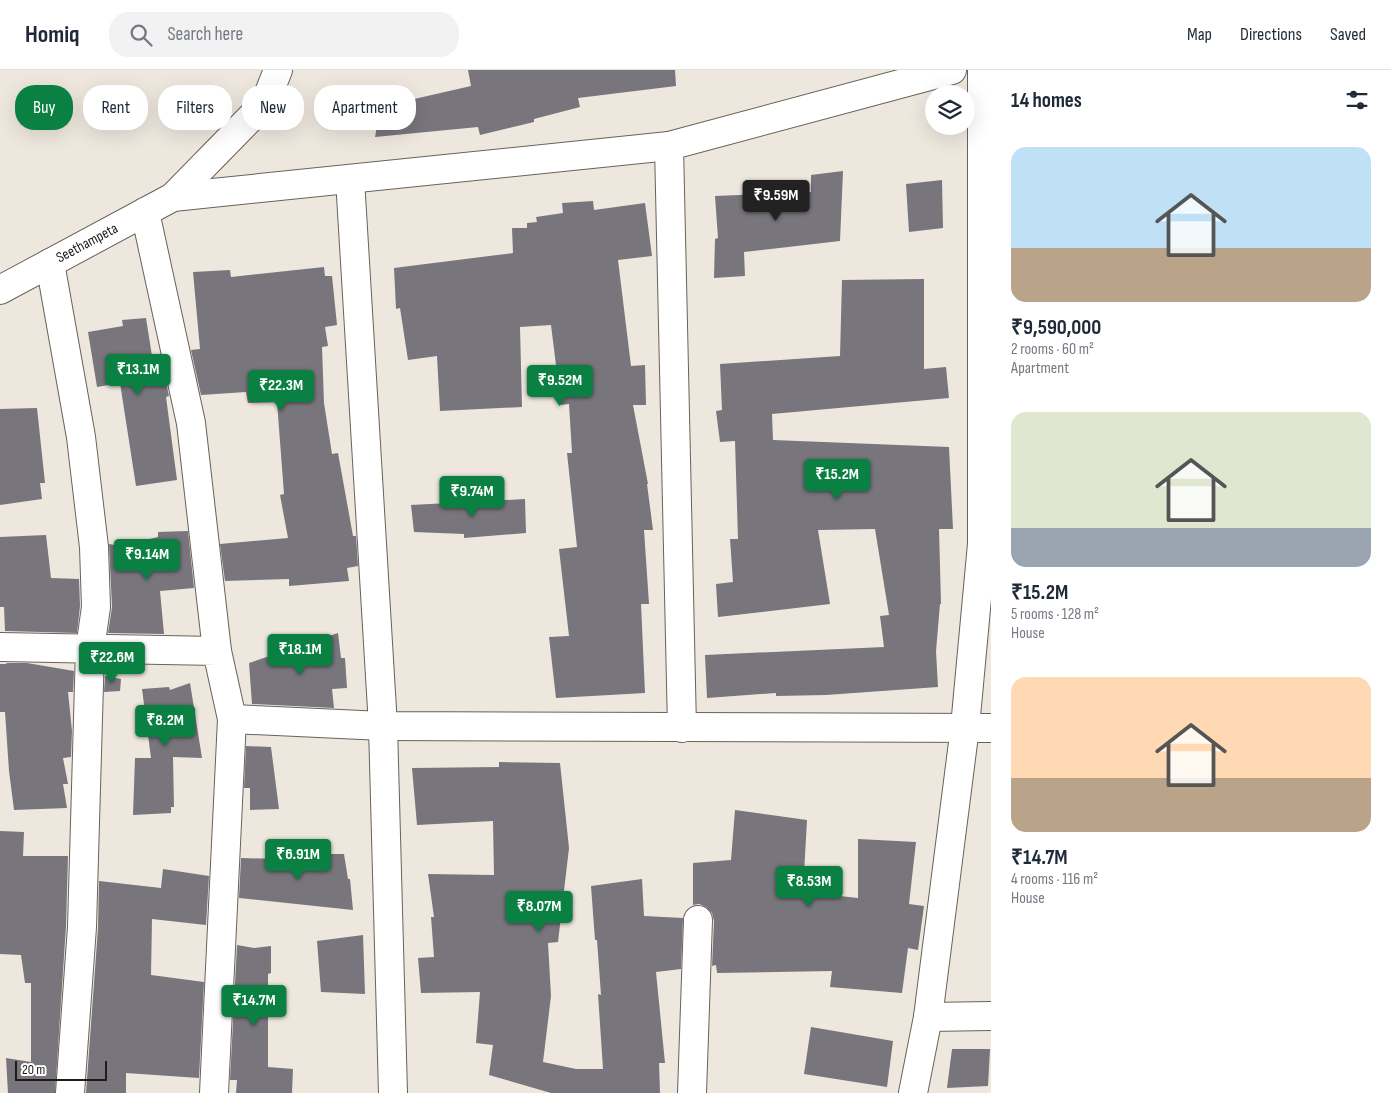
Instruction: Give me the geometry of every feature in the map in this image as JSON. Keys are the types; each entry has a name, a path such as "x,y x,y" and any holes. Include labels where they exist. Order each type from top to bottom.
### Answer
{"street":[{"path":"173,197 265,103 278,70"},
{"path":"173,197 669,146 952,70"},
{"path":"913,1093 978,728 987,380 982,70"},
{"path":"669,146 682,728"},
{"path":"350,179 383,726 393,1093"},
{"name":"Seethampeta","path":"0,290 173,197"},
{"path":"145,212 191,423 217,651 232,719 214,1093"},
{"path":"50,263 81,437 94,547 96,607 90,649 82,927 70,1093"},
{"path":"0,647 217,651"},
{"path":"232,719 383,726 978,728"},
{"path":"692,1093 698,920"},
{"path":"928,1017 991,1016"}],"building":[{"path":"468,70 675,70 676,86 578,98 580,107 534,119 534,122 480,135 478,127 375,137 376,130 416,130 416,99 471,86"},
{"path":"843,171 840,241 744,252 745,276 714,278 715,239 718,238 715,196 811,192 811,175"},
{"path":"942,180 943,228 909,232 906,184"},
{"path":"593,201 594,210 645,203 652,256 618,260 631,366 645,365 646,405 633,405 648,484 653,530 644,530 649,604 641,604 645,693 556,698 549,637 569,636 559,549 577,547 567,453 572,453 569,404 561,405 551,325 520,327 522,407 440,411 437,356 408,360 400,308 396,309 394,268 513,253 512,228 527,228 527,223 537,222 536,217 563,213 562,203"},
{"path":"324,267 325,276 332,276 337,325 325,327 328,346 322,347 324,403 332,454 338,453 353,536 356,536 358,566 347,568 349,581 289,586 289,579 225,581 220,544 288,538 280,495 284,494 277,402 248,403 246,392 201,395 191,350 200,349 193,272 230,270 231,277"},
{"path":"924,279 924,369 946,367 949,398 772,414 773,440 949,447 953,529 939,529 941,604 936,651 938,687 826,695 776,696 776,693 707,698 705,655 884,647 880,616 889,615 875,529 818,530 830,604 718,617 716,584 733,582 730,539 738,539 735,441 720,442 716,411 722,410 720,364 840,356 842,280"},
{"path":"146,318 152,356 160,355 169,396 166,397 177,480 136,486 120,383 97,387 88,332 123,326 122,320"},
{"path":"37,408 45,483 40,483 42,499 0,505 0,409"},
{"path":"525,499 526,533 464,538 464,534 414,532 411,505"},
{"path":"188,531 194,588 160,591 164,634 108,633 112,607 109,544 121,546 158,537 158,532"},
{"path":"46,535 51,578 79,579 80,606 77,633 5,631 4,607 0,607 0,537"},
{"path":"338,633 341,658 345,658 347,688 332,689 334,708 252,704 249,663"},
{"path":"27,663 74,671 73,692 68,692 72,731 71,757 63,758 68,784 63,784 67,808 14,810 5,712 0,712 0,664"},
{"path":"105,676 121,679 120,691 104,692"},
{"path":"190,683 202,758 173,757 174,807 171,807 171,813 133,815 135,758 151,758 142,689 169,687 170,690"},
{"path":"246,746 271,747 279,809 250,810 250,788 244,788"},
{"path":"499,762 560,763 569,848 558,942 548,943 551,996 543,1062 576,1069 603,1069 598,994 601,995 591,886 642,879 644,916 683,918 681,969 656,972 665,1063 659,1063 660,1093 551,1093 489,1075 493,1045 476,1043 480,992 421,993 418,958 434,957 431,917 434,917 428,874 494,875 493,821 417,825 412,768 499,767"},
{"path":"735,810 807,820 803,892 858,898 858,839 916,842 909,904 924,906 918,950 908,948 902,993 830,987 832,971 717,973 716,965 712,966 714,921 712,913 706,907 699,904 693,905 693,863 731,860"},
{"path":"0,831 24,832 23,856 68,856 66,926 55,1093 8,1093 6,1058 31,1062 31,983 25,983 21,955 0,954"},
{"path":"317,854 344,854 348,879 350,879 353,910 239,898 241,858 317,860"},
{"path":"163,869 209,876 206,925 152,919 151,975 204,982 199,1078 126,1073 126,1093 86,1093 98,928 99,881 161,888"},
{"path":"363,935 365,994 321,992 317,941"},
{"path":"237,945 254,948 271,946 271,973 268,974 268,1067 293,1069 292,1093 236,1093 237,1080 230,1080"},
{"path":"811,1027 893,1041 887,1087 804,1074"},
{"path":"952,1049 990,1049 988,1086 947,1088"}]}
